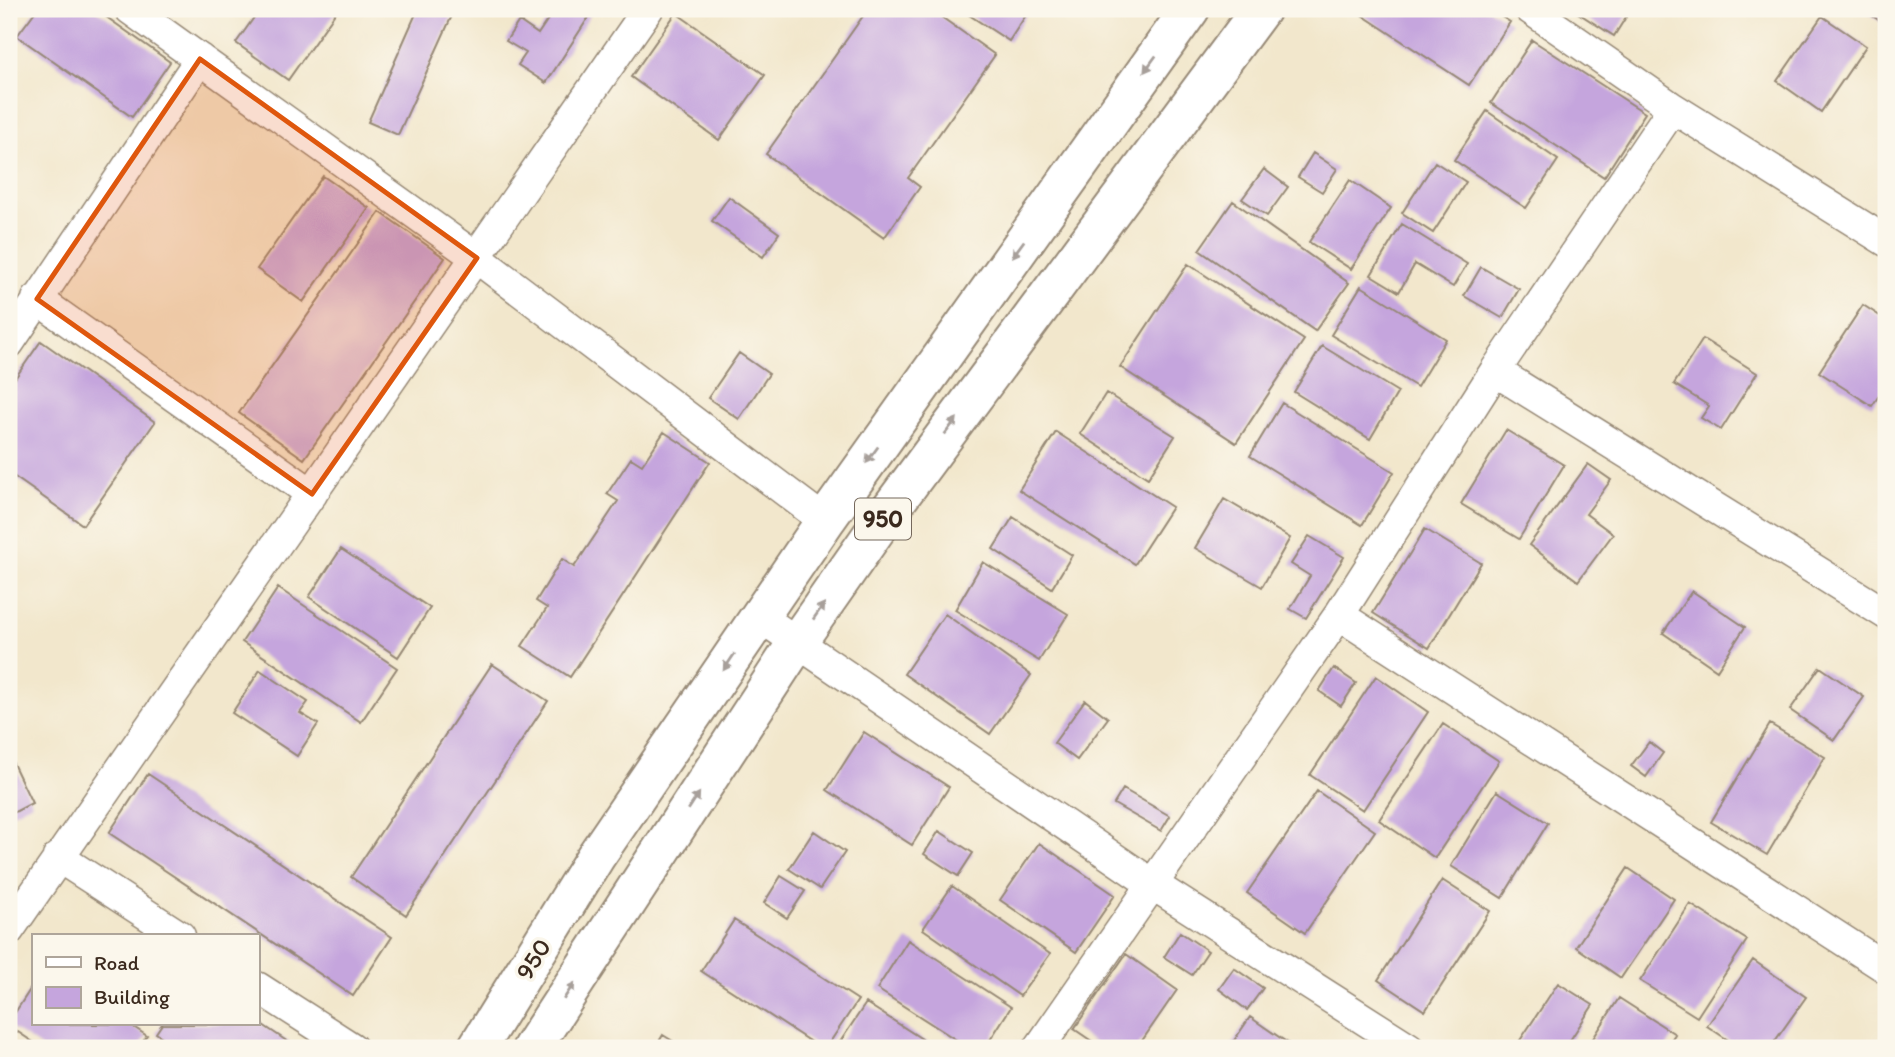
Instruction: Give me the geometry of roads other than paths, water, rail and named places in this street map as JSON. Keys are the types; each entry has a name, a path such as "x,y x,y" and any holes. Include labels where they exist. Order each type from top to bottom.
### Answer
{"main road":[{"name":"950","path":"477,1048 596,856 825,521 1190,9"},
{"name":"950","path":"532,1048 798,641 886,514 1261,9"}],"street":[{"path":"130,9 477,258 825,521"},
{"path":"11,922 477,258 648,9"},
{"path":"1530,9 1673,108 1886,241"},
{"path":"9,343 200,59"},
{"path":"1039,1048 1339,615 1495,371 1673,108"},
{"path":"37,299 312,494"},
{"path":"1495,371 1886,614"},
{"path":"1339,615 1886,968"},
{"path":"760,617 1152,884 1409,1048"},
{"path":"58,857 177,934"},
{"path":"259,988 352,1048"}]}
